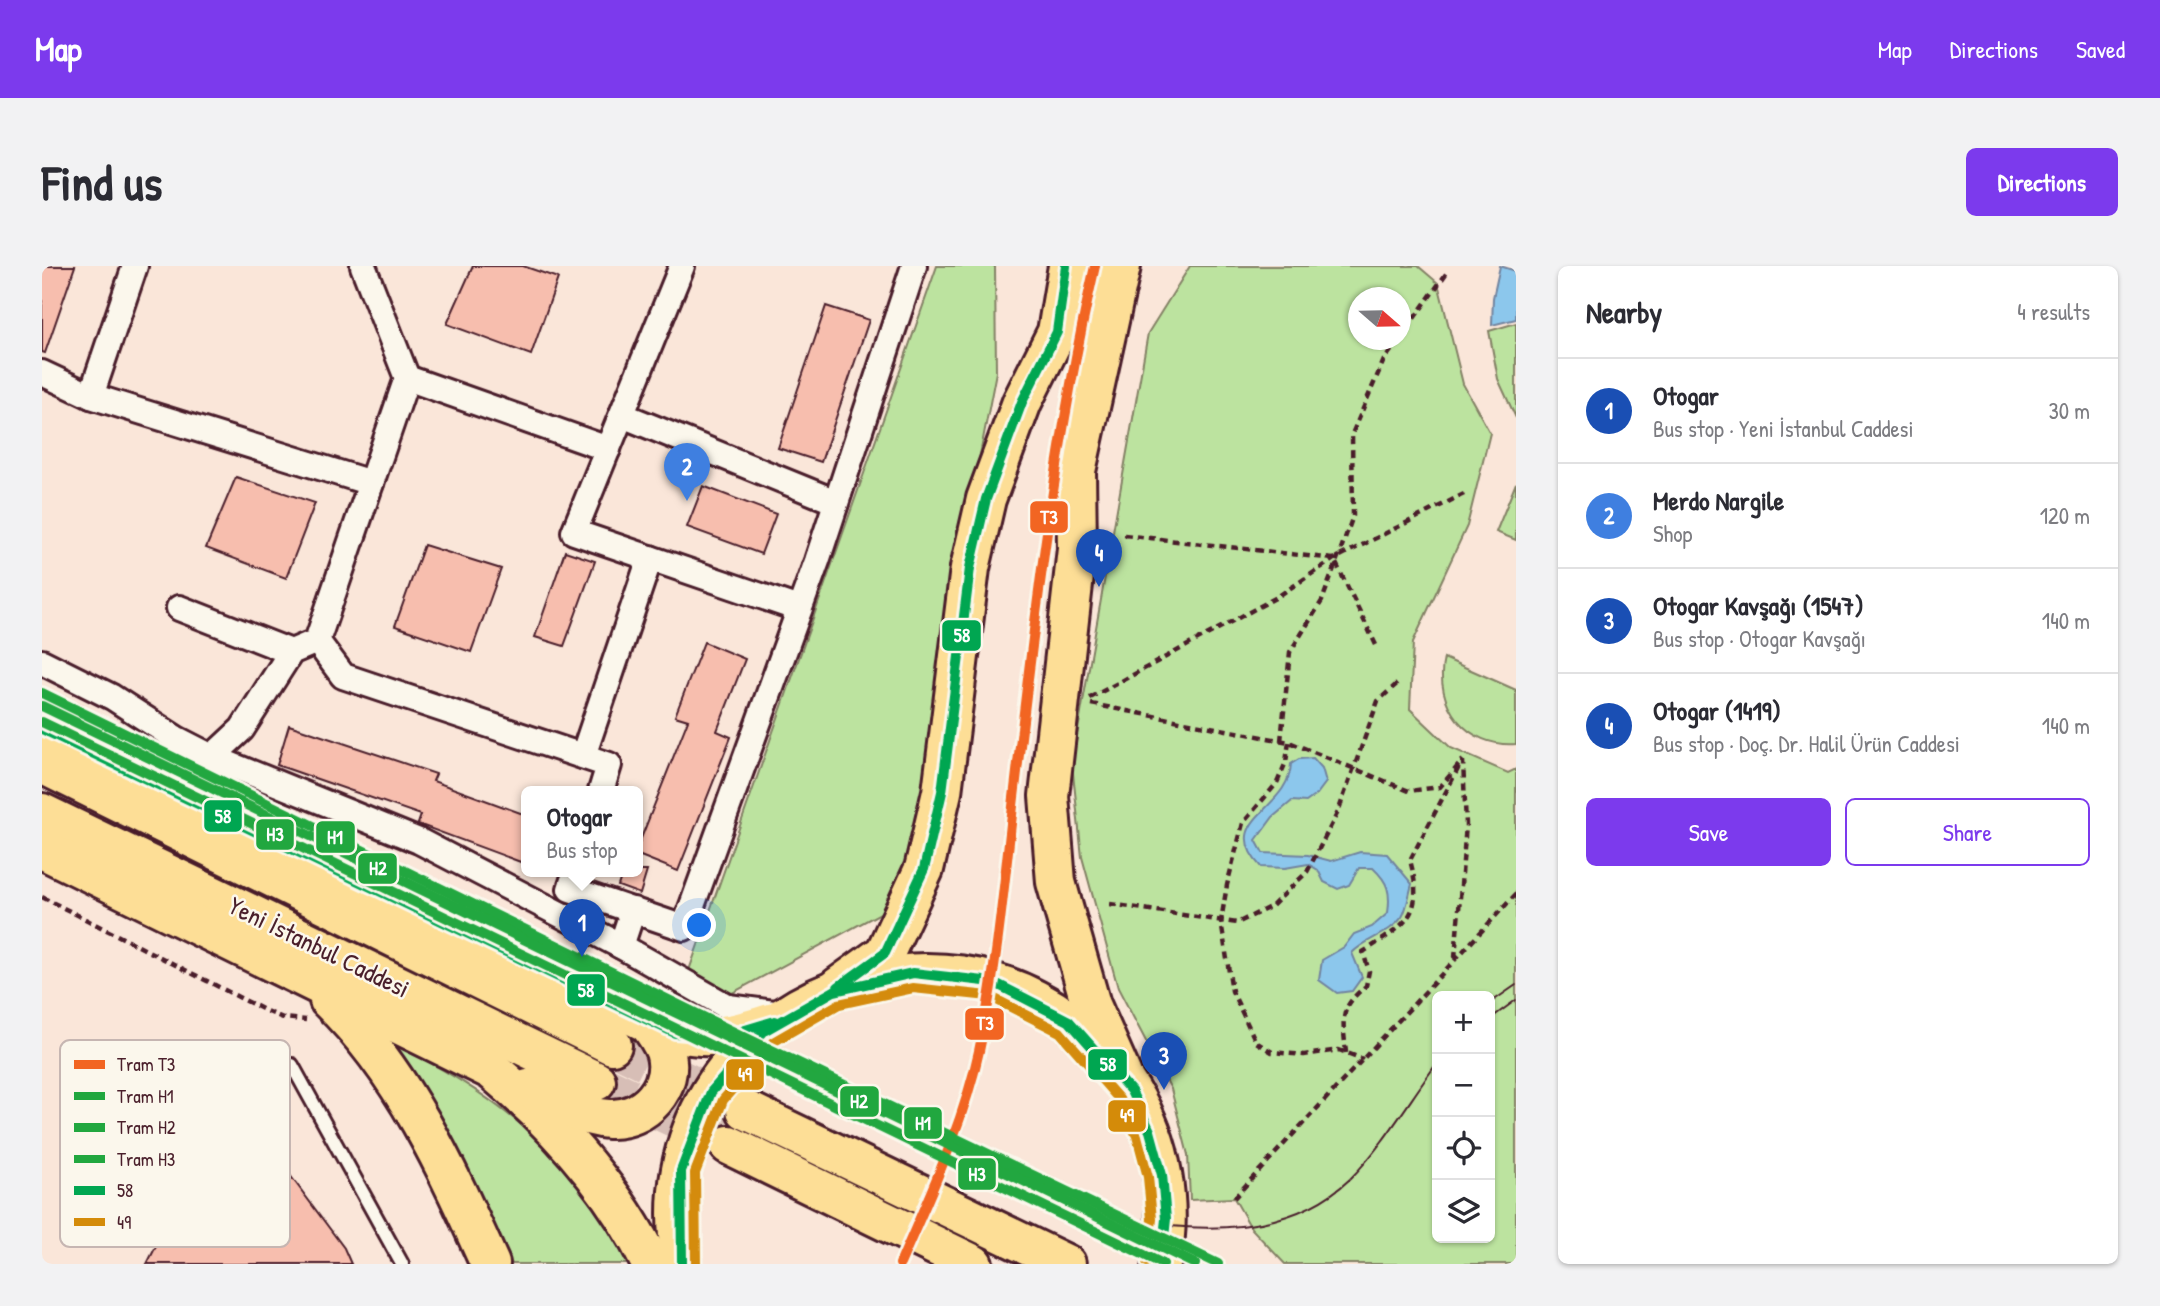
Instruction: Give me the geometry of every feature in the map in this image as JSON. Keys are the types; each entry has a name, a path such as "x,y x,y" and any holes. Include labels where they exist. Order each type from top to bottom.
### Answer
{"main road":[{"path":"1121,266 1076,471 1077,549 1049,796 1059,894 1083,982 1123,1078 1153,1138 1167,1213 1184,1264"},
{"path":"42,729 649,1023 675,1033 710,1038 738,1034 780,1018 838,987 885,953 924,869 942,792 968,579 986,499 1022,402 1057,332 1067,270"},
{"path":"42,764 612,1045"},
{"name":"Yeni İstanbul Caddesi","path":"42,813 596,1081"},
{"path":"42,849 559,1104 598,1118 628,1118 651,1104 664,1080 665,1052 649,1023"},
{"path":"838,987 898,973 960,975 990,982 1020,992 1072,1024 1096,1044 1123,1078"},
{"path":"300,976 351,1023 381,1061 421,1124 490,1264"},
{"path":"682,1264 677,1226 678,1199 681,1172 698,1119 726,1071 780,1018"},
{"path":"492,1070 530,1102 581,1156 616,1205 651,1264"},
{"path":"746,1110 1066,1264"},
{"path":"729,1144 973,1264"},
{"path":"1161,1264 1167,1213"}],"street":[{"path":"91,396 135,266"},
{"path":"212,757 242,729 291,652 317,641 407,378 363,266"},
{"path":"682,266 575,532 799,609"},
{"path":"574,877 570,888 684,928 799,609 914,266"},
{"path":"42,373 91,396 371,483"},
{"path":"407,378 608,449"},
{"path":"622,415 836,502"},
{"path":"583,756 650,558"},
{"path":"179,608 291,652"},
{"path":"317,641 344,676 609,765 603,786"},
{"path":"42,662 112,696 177,739 212,757 419,841 621,946 728,1007 780,1018"},
{"path":"621,946 633,910"}],"lane":[{"path":"292,1065 402,1264"}],"path":[{"path":"1411,323 1448,271"},
{"path":"1281,741 1290,652 1322,601 1334,559 1353,516 1352,434 1384,360 1392,350"},
{"path":"1463,760 1440,787 1409,791 1289,742 1083,702 1277,597 1334,559 1464,494"},
{"path":"1124,535 1334,559"},
{"path":"1334,559 1377,647"},
{"path":"1110,904 1237,923 1272,905 1307,872 1338,812 1378,701 1399,682"},
{"path":"1289,742 1286,762 1277,783 1243,823 1221,921 1232,992 1256,1042 1272,1052 1304,1055 1339,1050 1363,1059"},
{"path":"1455,960 1466,825 1463,760"},
{"path":"1346,1053 1342,1017 1349,1000 1366,986 1369,971 1363,952 1401,926 1416,906 1416,882 1410,860 1463,760"},
{"path":"1234,1198 1516,894"},
{"path":"42,897 266,1011 298,1020 351,1023"}],"green space":[{"path":"937,266 995,266 996,372 964,538 914,861 888,909 725,997 686,979"},
{"path":"1190,266 1418,266 1438,283 1463,384 1490,433 1467,526 1413,642 1410,709 1451,748 1508,773 1516,769 1516,1264 1285,1264 1251,1228 1234,1198 1190,1200 1188,1155 1171,1089 1118,988 1082,857 1072,764 1148,333"},
{"path":"1516,323 1516,418 1498,379 1489,331"},
{"path":"1516,483 1516,540 1496,532"},
{"path":"1444,658 1516,690 1516,744 1483,739 1469,731 1458,720 1449,707 1444,692"},
{"path":"388,1041 463,1082 497,1105 528,1131 557,1159 583,1191 628,1264 512,1264 488,1213"}],"water":[{"path":"1500,266 1516,271 1516,319 1492,325 1493,298"},
{"path":"1313,758 1322,768 1326,782 1317,794 1306,802 1292,801 1273,817 1256,840 1263,853 1308,855 1331,861 1360,852 1387,854 1412,884 1405,910 1397,923 1352,953 1362,977 1352,991 1337,993 1319,980 1322,960 1344,947 1354,934 1372,927 1388,913 1389,893 1382,878 1373,868 1359,868 1349,885 1338,889 1324,882 1318,870 1308,864 1285,868 1261,867 1250,851 1247,837 1251,826 1287,780 1291,764 1299,759"}],"building":[{"path":"42,266 75,266 45,353 42,352"},
{"path":"473,266 523,266 558,278 531,355 447,324"},
{"path":"826,306 869,320 821,462 778,448"},
{"path":"236,477 315,503 286,578 206,548"},
{"path":"703,486 776,514 761,554 687,527"},
{"path":"424,545 501,569 471,652 395,626"},
{"path":"565,551 595,561 564,646 535,637"},
{"path":"704,642 745,659 717,731 731,737 678,871 643,857 643,833 688,720 675,716"},
{"path":"289,725 436,774 433,781 521,813 521,862 418,824 421,815 277,765"},
{"path":"643,871 647,871 640,894 618,886 621,877 643,877"},
{"path":"290,1175 344,1248 351,1264 147,1264 156,1247 290,1247"}],"tunnel":[{"path":"612,1045 740,1108"},
{"path":"596,1081 726,1143"}],"tram line":[{"name":"T3","path":"900,1264 955,1132 972,1079 985,1022 1046,539 1068,402 1095,266"},
{"name":"H1","path":"42,693 738,1034 1218,1264"},
{"name":"H2","path":"42,706 1195,1264"},
{"name":"H3","path":"42,722 1163,1264"},
{"path":"1495,1000 1516,985"},
{"path":"1495,1015 1516,1000"},
{"path":"1126,1220 1214,1228 1243,1226 1300,1211 1326,1198 1350,1179 1385,1138 1432,1070"}],"transit line":[{"name":"58","path":"838,987 885,953 924,869 942,792 970,568 986,499 1022,402 1057,332 1066,266"},
{"name":"58","path":"42,729 675,1033 722,1037 775,1021"},
{"name":"58","path":"682,1264 681,1171 711,1092 764,1031 834,991 913,973 993,982 1069,1021 1131,1091 1150,1131 1162,1175 1166,1219 1161,1264"},
{"name":"49","path":"696,1264 695,1173 723,1100 773,1042 839,1004 913,988 989,996 1060,1032 1119,1099 1137,1136 1148,1177 1152,1219 1147,1262"}],"place":[{"name":"Merdo Nargile","path":"687,501"},
{"name":"Otogar (1419)","path":"1099,587"},
{"name":"Otogar","path":"582,957"},
{"name":"Otogar Kavşağı (1547)","path":"1164,1090"}]}
